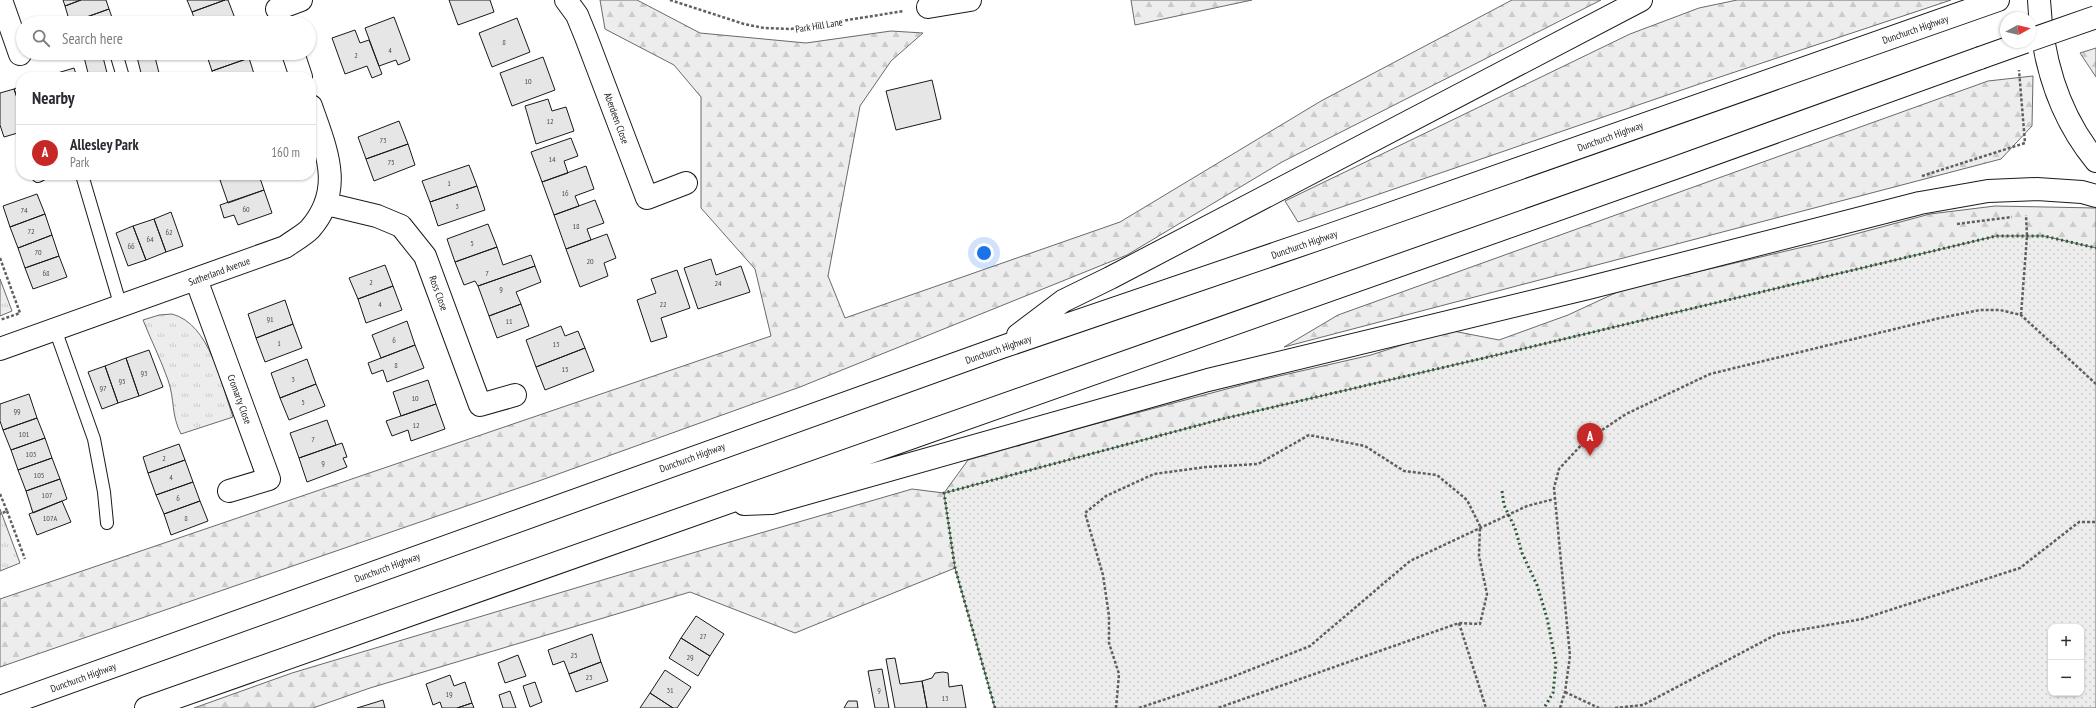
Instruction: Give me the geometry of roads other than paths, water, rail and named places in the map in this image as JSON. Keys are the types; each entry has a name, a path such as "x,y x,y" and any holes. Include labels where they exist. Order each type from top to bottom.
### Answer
{"main road":[{"path":"0,0 16,43"},
{"path":"278,11 301,0"},
{"name":"Aberdeen Close","path":"566,0 577,14 647,198 686,183"},
{"path":"928,7 970,0"},
{"path":"1002,347 1063,301 1110,278 1641,0"},
{"name":"Dunchurch Highway","path":"0,707 1002,347 1328,236 1998,0"},
{"path":"2039,0 2041,32 2049,71 2065,114 2086,149 2096,161"},
{"path":"2036,38 2096,17"},
{"path":"146,708 723,505 2008,48"},
{"path":"295,60 299,72"},
{"name":"Sutherland Avenue","path":"0,349 121,307 285,247 309,230 327,204 330,184 328,155 316,120"},
{"path":"723,505 772,503 1208,380 1588,288 1920,203 1988,191 2037,190 2082,192 2096,196"},
{"name":"Ross Close","path":"327,204 377,216 401,226 425,256 480,405 515,395"},
{"name":"Cromarty Close","path":"196,279 269,479 229,491"}],"lane":[{"path":"118,60 122,72"},
{"path":"83,180 121,307"},
{"path":"54,330 94,439 104,492 107,523"}],"place":[{"name":"Allesley Park","path":"1590,456"}]}
